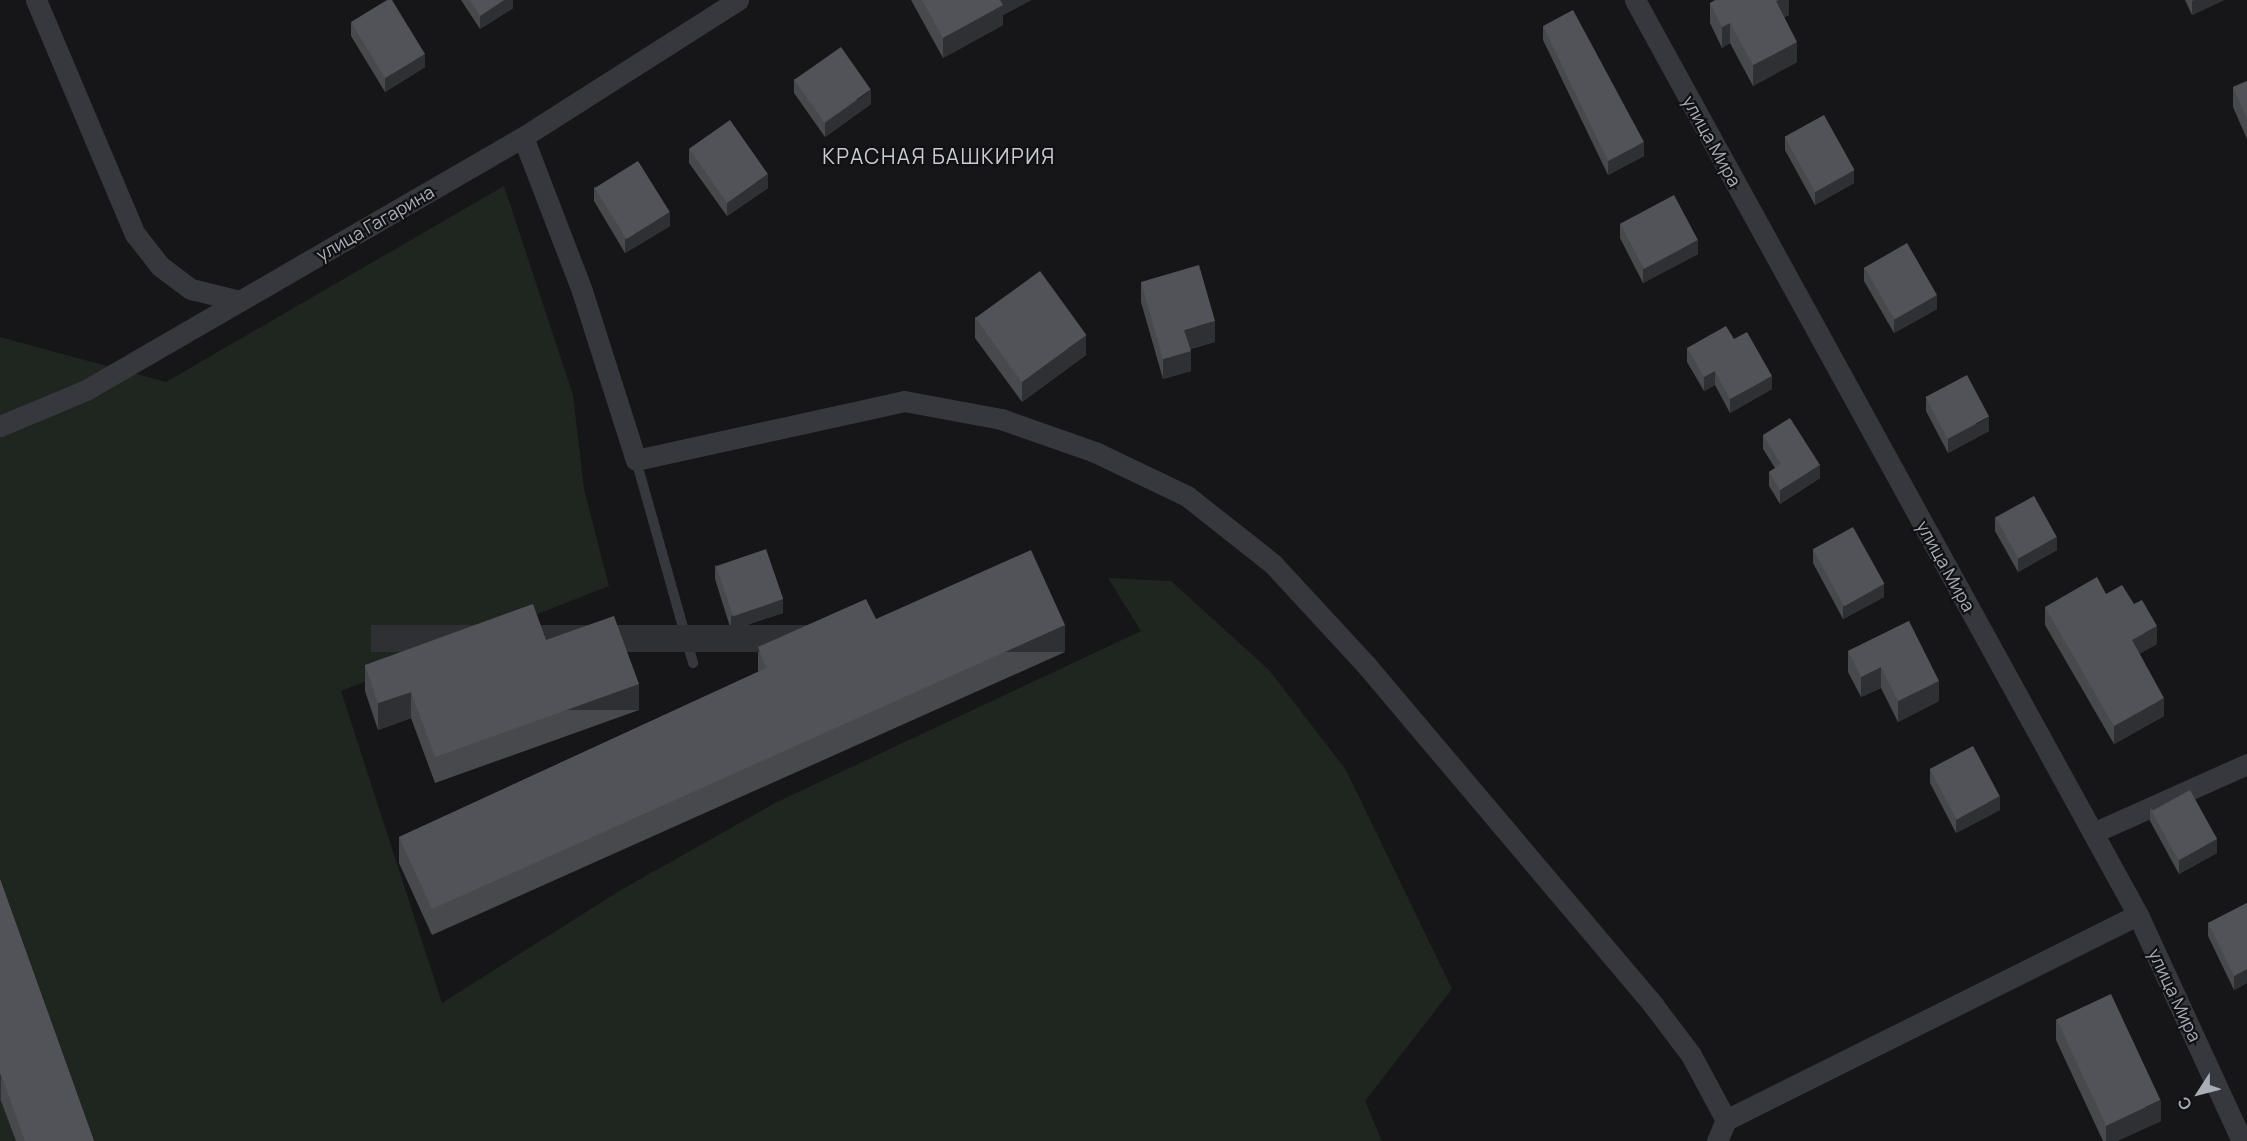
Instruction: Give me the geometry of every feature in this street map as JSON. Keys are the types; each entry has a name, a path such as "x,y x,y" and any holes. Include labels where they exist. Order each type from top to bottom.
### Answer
{"street":[{"path":"36,0 135,234 160,266 191,289 240,301"},
{"name":"улица Гагарина","path":"0,426 86,390 523,137 738,0"},
{"name":"улица Мира","path":"1635,0 2138,915 2242,1141"},
{"path":"523,137 582,291 636,460 904,401 1001,419 1095,452 1187,496 1273,564 1367,666 1654,1006 1691,1055 1726,1120"},
{"path":"2093,833 2247,764"},
{"path":"1717,1141 1726,1120 2138,915"}],"lane":[{"path":"636,460 693,663"}],"shaded area":[{"path":"504,186 573,395 584,489 609,586 341,691 442,1003 621,890 775,803 1141,631 1108,578 1171,581 1269,670 1346,770 1452,989 1365,1101 1382,1141 0,1141 0,337 166,382"}],"building":[{"path":"387,0 392,0 425,54 385,78 351,22"},
{"path":"470,0 504,0 480,16"},
{"path":"922,0 1000,0 1003,5 943,38"},
{"path":"1715,0 1779,0 1776,1 1797,42 1753,65 1730,23 1722,27 1710,3"},
{"path":"1573,10 1644,142 1608,161 1543,26"},
{"path":"841,47 871,90 824,122 794,80"},
{"path":"2247,81 2247,119 2233,87"},
{"path":"1824,115 1855,170 1815,192 1785,137"},
{"path":"730,120 768,174 727,203 689,149"},
{"path":"638,161 670,212 627,239 595,188"},
{"path":"1674,195 1698,240 1644,269 1620,224"},
{"path":"1907,243 1937,295 1895,319 1865,268"},
{"path":"1199,265 1215,321 1184,330 1191,351 1163,359 1141,282"},
{"path":"1040,271 1086,335 1022,382 975,318"},
{"path":"1726,326 1734,339 1747,332 1772,376 1730,399 1715,371 1704,377 1687,348"},
{"path":"1967,375 1989,416 1948,439 1926,397"},
{"path":"1790,418 1820,465 1780,490 1769,472 1781,464 1763,435"},
{"path":"2034,496 2057,537 2018,558 1996,517"},
{"path":"1853,527 1885,584 1844,606 1813,549"},
{"path":"766,549 783,599 733,616 716,566"},
{"path":"1031,550 1065,625 432,909 399,837 766,668 758,647 866,599 876,619"},
{"path":"2097,577 2106,594 2122,585 2134,604 2142,600 2157,626 2132,640 2164,698 2114,726 2045,607"},
{"path":"533,604 546,640 614,616 639,684 435,757 411,692 378,703 365,665"},
{"path":"1909,621 1939,681 1898,701 1881,667 1861,677 1848,651"},
{"path":"1973,746 2000,796 1956,819 1930,769"},
{"path":"2190,790 2217,839 2179,860 2152,811"},
{"path":"0,879 94,1141 25,1141 0,1075"},
{"path":"2247,903 2247,969 2234,976 2208,923"},
{"path":"2111,994 2160,1100 2106,1125 2057,1019"}],"district":[{"name":"КРАСНАЯ БАШКИРИЯ","path":"939,156"}]}
